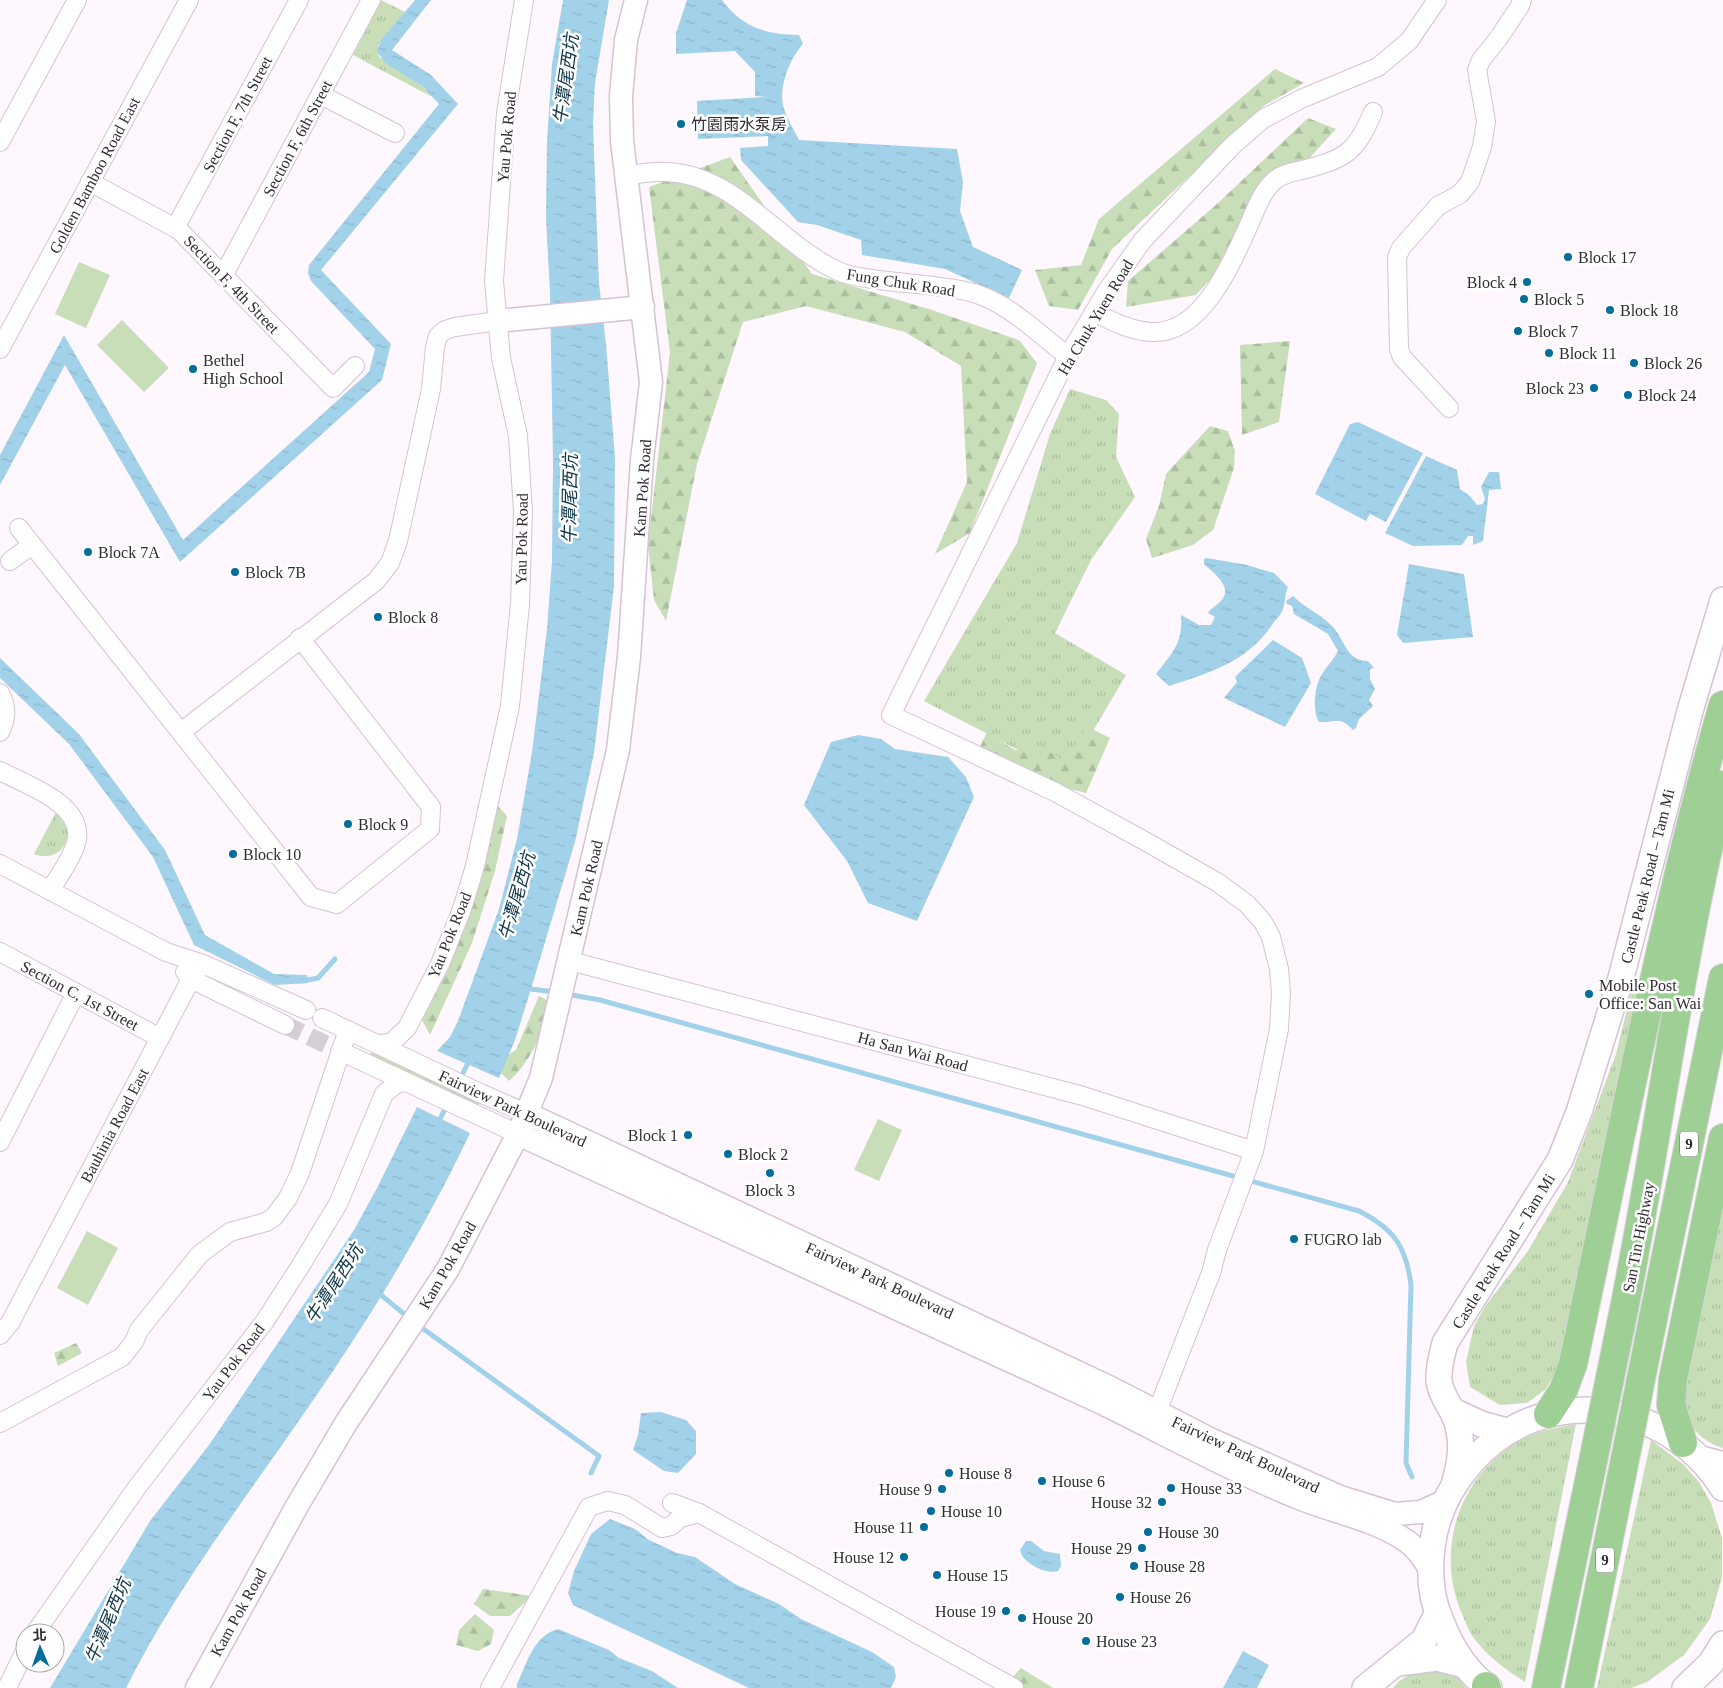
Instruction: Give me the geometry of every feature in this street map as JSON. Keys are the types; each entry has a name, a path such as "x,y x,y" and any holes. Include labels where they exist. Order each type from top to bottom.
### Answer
{"highway":[{"path":"1548,1414 1564,1391 1573,1364 1666,925 1699,791 1723,705"},
{"name":"San Tin Highway","path":"1546,1688 1647,1197 1691,932 1723,785"},
{"name":"San Tin Highway","path":"1579,1688 1723,978"},
{"path":"1691,1450 1671,1405 1673,1379 1723,1138"}],"main road":[{"name":"Castle Peak Road – Tam Mi","path":"1455,1481 1460,1465 1462,1443 1458,1424 1439,1383 1439,1366 1445,1343 1560,1160 1579,1112 1621,978 1690,711 1723,600"},
{"path":"1487,1687 1465,1664 1448,1640 1437,1614 1430,1569 1434,1529 1443,1502 1455,1481 1484,1448 1507,1431 1548,1414 1580,1410 1622,1413 1653,1424 1691,1450 1723,1488"},
{"path":"1453,1411 1481,1424 1507,1431"},
{"path":"1365,1688 1398,1664 1424,1640 1437,1614"},
{"path":"1694,1685 1723,1644"},
{"path":"1398,1664 1437,1658 1465,1664"}],"street":[{"path":"0,142 77,0"},
{"name":"Golden Bamboo Road East","path":"0,349 189,0"},
{"name":"Section F, 7th Street","path":"175,228 299,0"},
{"name":"Section F, 6th Street","path":"223,276 371,0"},
{"name":"Yau Pok Road","path":"378,1045 392,1042 408,1028 440,964 462,909 475,866 510,706 520,604 523,512 518,436 502,358 507,320 494,281 506,113 524,0"},
{"name":"Kam Pok Road","path":"197,1688 346,1423 448,1269 528,1114 541,1078 618,750 629,657 642,460 651,382 625,176 621,96 626,40 636,0"},
{"name":"Ha Chuk Yuen Road","path":"1251,1158 1272,1072 1280,1029 1281,993 1276,952 1263,922 1247,904 1217,882 1152,845 1055,792 892,715 1068,356 1094,312 1143,240 1232,146 1263,120 1286,107 1378,67 1409,41 1437,0"},
{"path":"1448,408 1402,357 1399,348 1397,257 1407,239 1438,206 1460,194 1470,182 1482,147 1486,121 1477,70 1481,60 1498,40 1522,0"},
{"path":"321,95 395,133"},
{"path":"1094,312 1127,328 1152,332 1173,327 1195,314 1228,272 1264,193 1274,180 1285,174 1336,159 1352,151 1364,134 1373,112"},
{"name":"Fung Chuk Road","path":"625,176 667,172 693,177 719,187 754,210 787,240 840,272 863,278 970,292 988,298 1010,312 1068,356"},
{"name":"Section F, 4th Street","path":"90,182 175,228 333,388 355,366"},
{"path":"181,732 376,581 390,563 398,541 431,389 435,347 438,336 445,330 455,327 643,307"},
{"path":"19,528 311,896 337,904 430,829 431,807 300,638"},
{"path":"10,561 32,545"},
{"path":"0,693 6,710 0,732"},
{"path":"0,771 58,802 67,808 74,817 77,828 77,840 50,891"},
{"path":"0,864 166,952 191,978 285,1025"},
{"name":"Section C, 1st Street","path":"0,952 160,1038"},
{"name":"Fairview Park Boulevard","path":"166,952 203,964 528,1114 1154,1419 1196,1451 1298,1498 1382,1528 1406,1540 1421,1554 1430,1569"},
{"name":"Ha San Wai Road","path":"570,961 1083,1096 1251,1158"},
{"name":"Bauhinia Road East","path":"5,1329 29,1290 191,978 203,964"},
{"path":"0,1142 76,993"},
{"path":"0,1423 122,1357 134,1342 139,1330 200,1254 230,1232 266,1222 274,1216 288,1198 300,1173 348,1030"},
{"name":"Fairview Park Boulevard","path":"340,1051 518,1134 1154,1419 1340,1498 1385,1513 1395,1514 1421,1512 1443,1502"},
{"name":"Yau Pok Road","path":"43,1623 138,1486 265,1321 338,1204 384,1094 396,1084 410,1084"},
{"path":"1154,1419 1211,1274 1217,1250 1251,1158"},
{"path":"1691,1450 1723,1463"},
{"path":"490,1688 589,1507 608,1500 624,1505 662,1528 671,1526 680,1518 699,1512"},
{"path":"672,1503 699,1512 1014,1688"},
{"path":"7,1688 15,1672"}],"green space":[{"path":"381,0 405,12 378,45 379,57 422,86 432,97 353,55"},
{"path":"1275,69 1304,83 1265,105 1112,249 1078,310 1049,306 1035,270 1081,265 1099,219"},
{"path":"1308,118 1336,129 1295,174 1243,222 1223,266 1196,295 1126,307 1128,281 1217,204"},
{"path":"730,157 812,274 932,310 1019,340 1037,363 970,533 935,554 967,482 961,366 905,332 806,306 743,322 697,464 666,621 654,600 648,545 670,352 649,187"},
{"path":"79,262 110,275 86,328 55,314"},
{"path":"122,320 169,368 144,392 97,345"},
{"path":"1290,341 1279,422 1242,435 1240,345"},
{"path":"1070,389 1106,400 1119,414 1116,457 1135,497 1091,560 1055,633 1126,675 1067,775 924,701 1017,543 1050,434"},
{"path":"1210,426 1228,431 1235,451 1234,468 1213,530 1193,545 1152,558 1146,539 1159,506 1166,474"},
{"path":"1086,726 1110,738 1086,793 1054,785 1024,767 1005,776 979,749 987,732 1015,750 1041,747 1065,761"},
{"path":"496,804 507,816 495,871 472,943 430,1035 421,1018"},
{"path":"56,812 67,828 65,844 60,851 53,855 34,854"},
{"path":"1632,989 1640,1001 1561,1363 1546,1389 1527,1403 1500,1405 1470,1387 1466,1362 1474,1326 1486,1305 1528,1251 1568,1182 1616,1054"},
{"path":"539,996 554,1004 530,1056 517,1074 509,1081 492,1064 516,1050"},
{"path":"372,1051 480,1102 477,1109 368,1058"},
{"path":"878,1119 902,1130 879,1181 854,1170"},
{"path":"1723,1193 1723,1448 1708,1442 1697,1432 1688,1420 1681,1405"},
{"path":"87,1231 118,1248 88,1305 57,1288"},
{"path":"76,1343 82,1353 58,1366 54,1353"},
{"path":"1576,1424 1525,1682 1489,1655 1470,1632 1454,1590 1451,1566 1452,1542 1457,1519 1466,1497 1478,1477 1495,1459 1514,1444 1529,1436"},
{"path":"1651,1440 1683,1464 1699,1482 1711,1503 1722,1538 1722,1577 1710,1619 1684,1655 1647,1682 1631,1688 1597,1688"},
{"path":"483,1589 532,1596 510,1616 490,1616 474,1604"},
{"path":"475,1614 494,1630 491,1644 478,1651 456,1645 459,1630"},
{"path":"1424,1666 1451,1669 1466,1688 1393,1688 1399,1681"},
{"path":"1021,1668 1053,1688 1002,1688"}],"water":[{"path":"415,0 431,0 392,50 431,75 458,104 321,270 391,344 382,380 180,562 65,365 0,485 0,455 64,335 183,540 369,372 375,349 311,281 308,273 309,265 439,104 422,86 384,62 377,51 381,40"},
{"path":"563,0 609,0 595,83 593,124 599,283 615,458 614,586 594,753 575,842 515,1040 499,1078 437,1051 450,1037 458,1021 499,909 517,839 532,752 547,629 552,561 553,462 550,293 546,218 547,142 552,64"},
{"path":"687,0 722,0 738,17 756,28 776,33 799,35 803,44 790,64 784,81 782,97 786,114 799,140 957,149 963,182 960,211 973,247 1022,270 1009,298 945,269 862,255 861,240 817,225 798,222 741,160 740,148 768,146 768,136 698,139 697,101 766,97 755,96 755,72 735,51 676,54 676,33"},
{"path":"1358,422 1423,453 1386,522 1370,514 1366,521 1315,494 1350,424"},
{"path":"1426,456 1457,470 1460,489 1470,496 1477,505 1483,504 1485,499 1481,487 1489,472 1499,472 1501,489 1489,490 1483,541 1473,545 1473,536 1468,536 1462,545 1413,546 1385,533"},
{"path":"1204,559 1247,565 1274,573 1288,587 1284,606 1262,638 1239,657 1213,671 1169,686 1156,674 1176,647 1180,633 1181,615 1199,625 1211,625 1215,617 1208,613 1224,596 1224,586 1221,581 1204,564"},
{"path":"1409,564 1464,574 1473,637 1403,643 1397,635"},
{"path":"1293,596 1322,617 1336,630 1346,648 1354,657 1368,661 1374,668 1370,669 1370,679 1375,689 1369,700 1373,706 1359,719 1356,728 1353,730 1341,721 1319,722 1317,718 1315,702 1317,685 1338,651 1328,634 1294,614 1292,606 1287,604 1286,601"},
{"path":"1273,640 1302,658 1311,683 1285,727 1224,698 1237,682 1235,677"},
{"path":"0,658 79,734 165,850 205,935 274,974 307,975 308,983 275,985 194,945 153,857 69,744 0,678"},
{"path":"858,735 881,739 895,749 948,757 966,777 974,797 917,921 868,903 847,861 804,805 831,742"},
{"path":"417,1107 470,1133 434,1205 372,1311 188,1581 145,1651 126,1688 50,1688 59,1673 65,1673 65,1663 150,1521 209,1445 354,1230"},
{"path":"661,1412 686,1420 696,1431 696,1454 678,1473 664,1471 633,1450 638,1435 641,1413"},
{"path":"610,1519 635,1529 649,1540 677,1553 695,1557 735,1584 779,1604 801,1619 872,1652 894,1667 896,1677 891,1688 749,1688 573,1605 568,1593 574,1571 591,1534"},
{"path":"1026,1541 1031,1541 1044,1551 1060,1554 1061,1566 1058,1571 1041,1570 1025,1559 1020,1550"},
{"path":"558,1629 609,1650 619,1658 652,1671 678,1688 517,1688 517,1684 532,1651 543,1637"},
{"path":"1243,1651 1269,1665 1257,1688 1223,1688"}],"waterway":[{"path":"302,981 318,978 335,959"},
{"path":"531,989 555,992"},
{"path":"566,994 600,1000 1359,1211 1390,1232 1402,1249 1409,1271 1411,1285 1406,1463 1412,1477"},
{"name":"牛潭尾西坑","path":"438,1123 470,1059"},
{"path":"375,1290 409,1318"},
{"path":"418,1325 599,1456 591,1473"}],"tunnel":[{"path":"285,1025 340,1051"}],"place":[{"name":"竹園雨水泵房","path":"681,124"},
{"name":"Block 17","path":"1568,257"},
{"name":"Block 4","path":"1527,282"},
{"name":"Block 5","path":"1524,299"},
{"name":"Block 18","path":"1610,310"},
{"name":"Block 7","path":"1518,331"},
{"name":"Block 11","path":"1549,353"},
{"name":"Block 26","path":"1634,363"},
{"name":"Bethel High School","path":"193,369"},
{"name":"Block 23","path":"1594,388"},
{"name":"Block 24","path":"1628,395"},
{"name":"Block 7A","path":"88,552"},
{"name":"Block 7B","path":"235,572"},
{"name":"Block 8","path":"378,617"},
{"name":"Block 9","path":"348,824"},
{"name":"Block 10","path":"233,854"},
{"name":"Mobile Post Office: San Wai","path":"1589,994"},
{"name":"Block 1","path":"688,1135"},
{"name":"Block 2","path":"728,1154"},
{"name":"Block 3","path":"770,1173"},
{"name":"FUGRO lab","path":"1294,1239"},
{"name":"House 8","path":"949,1473"},
{"name":"House 6","path":"1042,1481"},
{"name":"House 33","path":"1171,1488"},
{"name":"House 9","path":"942,1489"},
{"name":"House 32","path":"1162,1502"},
{"name":"House 10","path":"931,1511"},
{"name":"House 11","path":"924,1527"},
{"name":"House 30","path":"1148,1532"},
{"name":"House 29","path":"1142,1548"},
{"name":"House 12","path":"904,1557"},
{"name":"House 28","path":"1134,1566"},
{"name":"House 15","path":"937,1575"},
{"name":"House 26","path":"1120,1597"},
{"name":"House 19","path":"1006,1611"},
{"name":"House 20","path":"1022,1618"},
{"name":"House 23","path":"1086,1641"}]}
